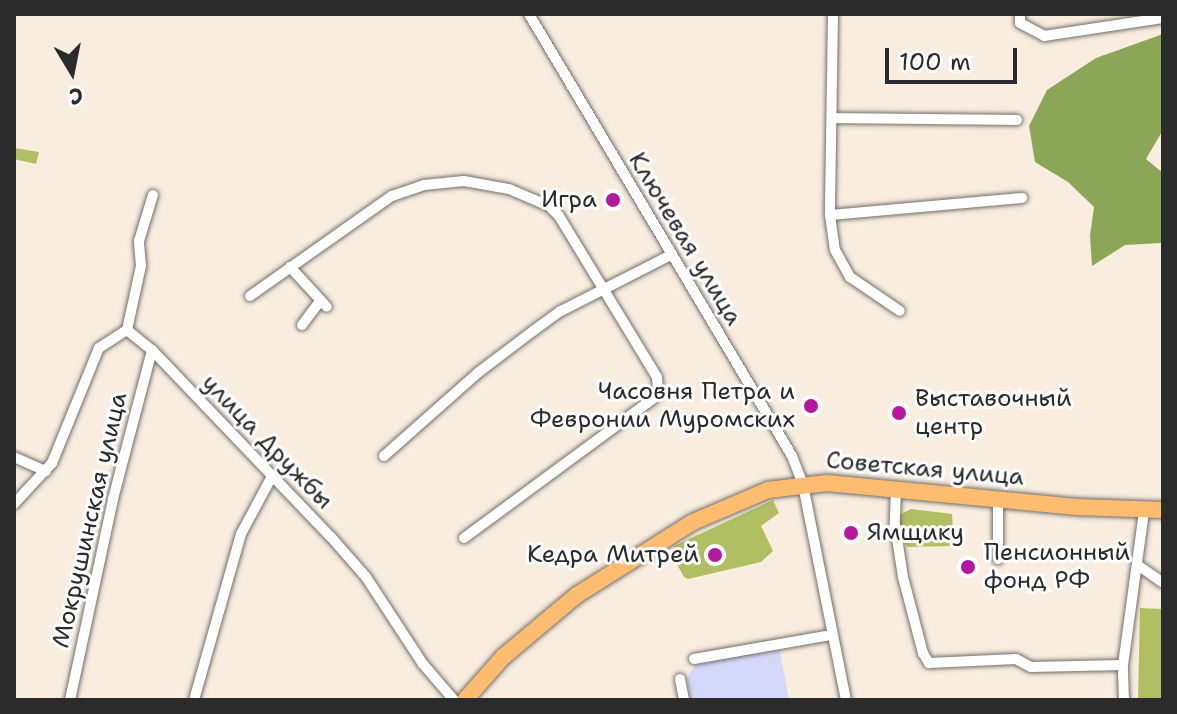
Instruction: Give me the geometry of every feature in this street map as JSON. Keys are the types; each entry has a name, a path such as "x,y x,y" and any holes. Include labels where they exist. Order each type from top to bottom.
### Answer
{"main road":[{"name":"Советская улица","path":"465,700 503,657 590,587 693,522 768,490 803,485 896,487 998,499 1163,510"}],"street":[{"name":"Ключевая улица","path":"529,14 792,456 803,485 846,700"},
{"path":"833,14 830,215 835,250 850,277 900,311"},
{"path":"1020,14 1020,23 1044,36 1163,18"},
{"path":"832,118 1017,120"},
{"path":"250,296 392,196 424,185 464,181 509,189 549,206 559,216 659,384 654,398 464,538"},
{"path":"14,504 46,471 99,348 127,330 141,266 139,241 153,195"},
{"path":"830,215 1022,198"},
{"path":"384,456 479,372 533,331 671,255"},
{"path":"290,267 324,304 302,325"},
{"name":"улица Дружбы","path":"127,330 152,350 271,478 331,537 366,577 423,664 454,700"},
{"name":"Мокрушинская улица","path":"70,700 113,499 152,350"},
{"path":"14,457 46,471"},
{"path":"194,700 241,534 271,478"},
{"path":"896,487 895,525 903,577 914,609 923,653 929,663 1016,659 1031,667 1123,665"},
{"path":"998,499 998,559"},
{"path":"1124,700 1123,665 1131,596 1139,566 1144,511"},
{"path":"1139,566 1163,583"},
{"path":"694,659 832,635"},
{"path":"680,679 684,700"}],"shaded area":[{"path":"779,647 789,700 691,700 687,678 697,663"}],"green space":[{"path":"1163,34 1163,130 1146,159 1163,173 1161,243 1125,245 1092,266 1090,236 1094,207 1068,182 1035,162 1029,126 1047,90 1096,58"},
{"path":"14,148 39,152 36,164 14,159"},
{"path":"773,500 779,513 761,526 773,551 761,562 688,579 684,577 674,559 674,546"},
{"path":"911,509 952,514 954,546 908,547 902,541 899,515"},
{"path":"1140,608 1163,609 1163,700 1138,700"}],"place":[{"name":"Игра","path":"613,200"},
{"name":"Часовня Петра и Февронии Муромских","path":"811,406"},
{"name":"Выставочный центр","path":"899,413"},
{"name":"Ямщику","path":"851,533"},
{"name":"Кедра Митрей","path":"715,555"},
{"name":"Пенсионный фонд РФ","path":"968,567"}]}
